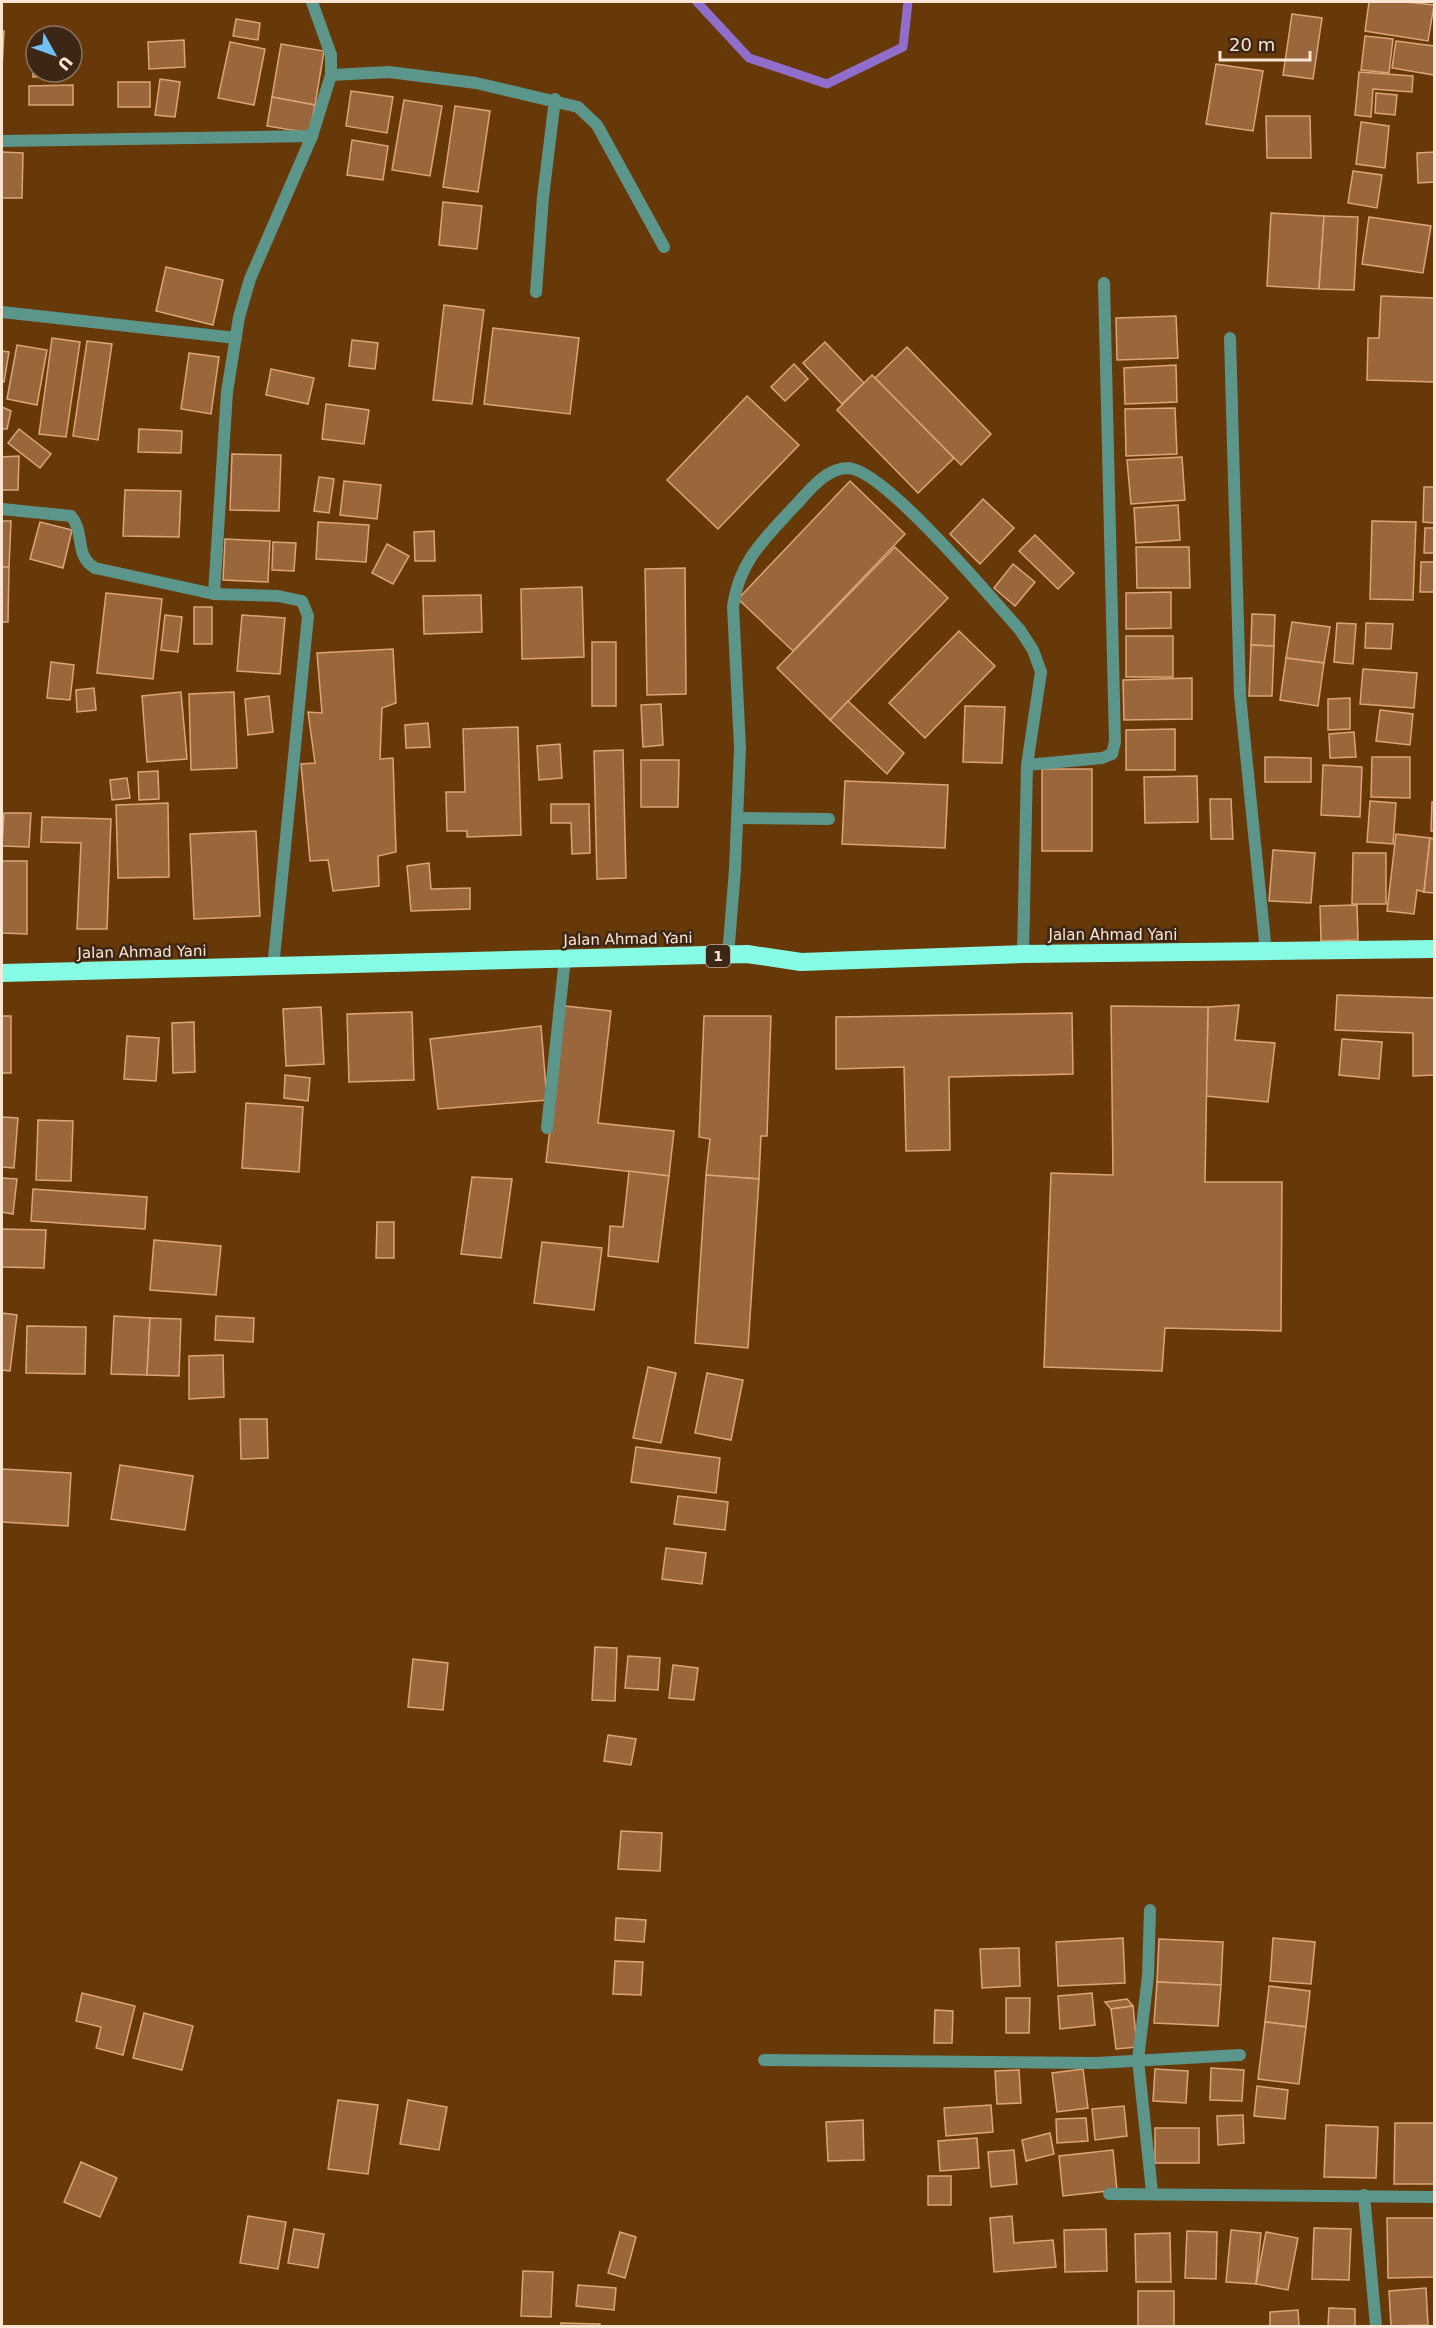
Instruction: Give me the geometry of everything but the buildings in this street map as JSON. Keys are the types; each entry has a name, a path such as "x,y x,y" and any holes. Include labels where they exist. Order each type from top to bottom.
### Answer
{"highway":[{"name":"Jalan Ahmad Yani","path":"2,973 273,968 747,954 801,962 1023,954 1434,949"}],"street":[{"path":"214,594 227,392 236,338 250,279 312,136 331,75 332,55 312,2"},
{"path":"331,75 388,72 476,83 555,99 579,107 597,124 664,247"},
{"path":"536,292 543,197 555,99"},
{"path":"2,141 312,136"},
{"path":"1027,765 1102,758 1112,754 1115,742 1104,283"},
{"path":"2,312 236,338"},
{"path":"1230,338 1240,695 1266,952"},
{"path":"728,956 738,818 740,748 733,606 735,590 741,573 756,548 824,477 840,469 850,468 876,480 904,506 1020,630 1033,650 1041,672 1027,765 1023,954"},
{"path":"2,509 67,513 78,528 82,555 87,563 118,574 214,594 278,596 302,602 308,616 273,968"},
{"path":"738,818 829,819"},
{"path":"547,1128 565,958"},
{"path":"1150,1910 1148,1976 1138,2060 1152,2192"},
{"path":"764,2060 1096,2063 1240,2055"},
{"path":"1109,2194 1152,2192 1434,2197"},
{"path":"1364,2195 1376,2326"}],"waterway":[{"path":"697,2 749,58 827,84 903,47 908,2"}]}
